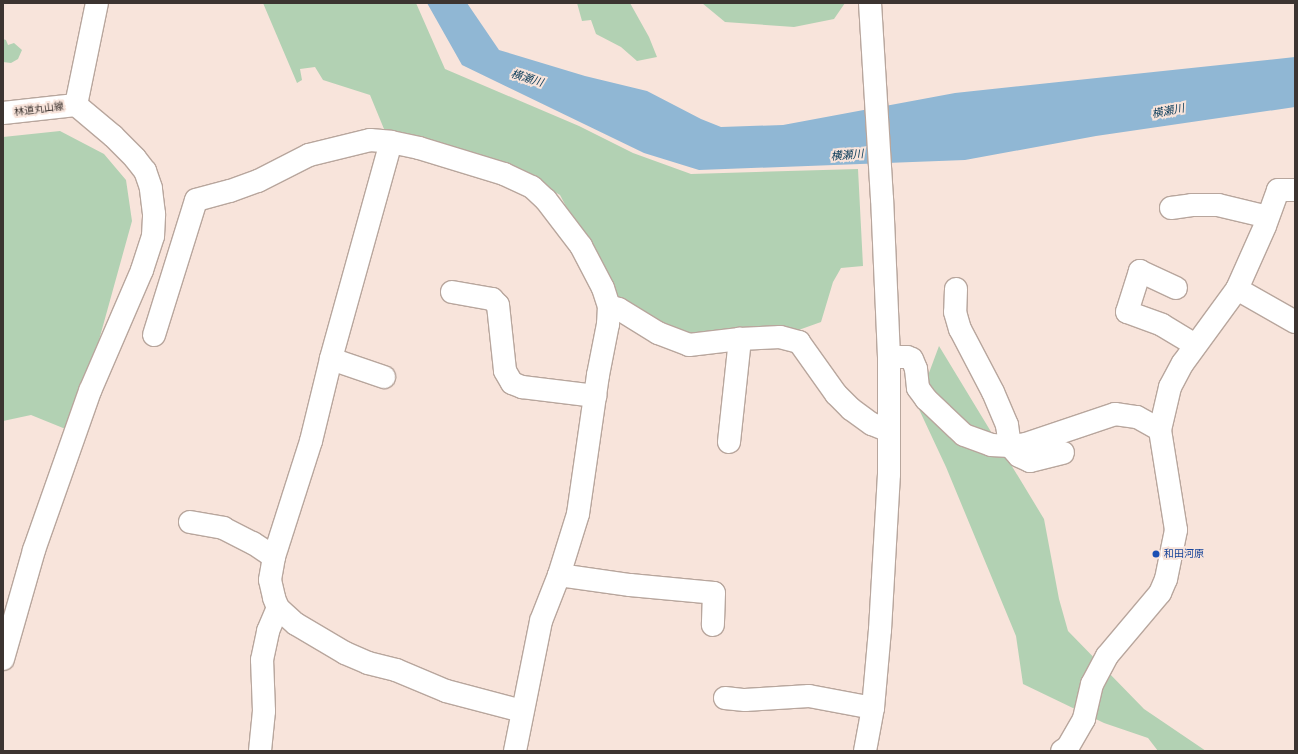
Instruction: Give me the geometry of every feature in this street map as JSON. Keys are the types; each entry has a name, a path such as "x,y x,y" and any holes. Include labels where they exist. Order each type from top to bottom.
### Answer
{"street":[{"path":"3,659 34,550 90,391 142,270 153,236 153,201 151,188 145,171 135,158 113,136 76,105 97,3"},
{"path":"866,751 873,708 884,568 889,474 889,358 882,199 870,3"},
{"name":"林道丸山線","path":"3,113 76,105"},
{"path":"154,336 196,200 230,191 258,181 309,155 370,140 391,142 458,159 504,174 532,187 546,200 581,246 603,288 609,306 608,324 595,396 578,514 559,575 541,621 515,751"},
{"path":"391,142 331,359 311,441 274,557 270,580 274,598 278,608 296,624 345,653 368,663 396,670 446,691 522,711"},
{"path":"1062,751 1068,747 1084,718 1092,684 1107,656 1160,593 1166,579 1176,530 1160,430 1170,387 1195,345 1237,289 1278,190 1295,190"},
{"path":"1171,208 1192,205 1218,205 1268,217"},
{"path":"1176,288 1140,271 1127,312 1162,325 1195,345"},
{"path":"956,289 955,312 960,329 994,392 1007,425 1010,446 1019,456 1030,461 1063,453"},
{"path":"1237,289 1295,322"},
{"path":"452,292 492,299 498,305 505,371 512,383 522,387 595,396"},
{"path":"609,306 619,309 658,333 689,345 740,339 780,337 799,342 836,394 851,409 872,424 889,431"},
{"path":"728,442 740,339"},
{"path":"889,358 907,357 912,359 916,369 918,388 926,399 964,435 991,446 1010,446 1045,438 1089,421 1114,414 1137,417 1160,430"},
{"path":"331,359 384,377"},
{"path":"190,522 223,528 253,543 274,557"},
{"path":"559,575 609,583 714,593 713,625"},
{"path":"260,751 264,711 262,660 268,631 278,608"},
{"path":"725,698 745,700 809,696 873,708"}],"green space":[{"path":"263,3 416,3 445,69 579,126 633,153 691,174 858,169 863,266 841,268 833,282 821,322 793,332 684,334 639,315 609,288 560,195 509,165 384,129 370,95 323,80 315,67 300,69 302,80 297,83"},
{"path":"577,3 630,3 649,37 657,57 637,61 621,47 596,34 591,20 582,21"},
{"path":"702,3 845,3 834,19 794,27 725,22"},
{"path":"3,39 6,40 8,45 14,43 22,50 18,59 11,63 3,62"},
{"path":"60,131 104,154 126,180 132,221 96,351 68,430 31,415 3,421 3,137"},
{"path":"939,346 1044,519 1059,599 1068,631 1144,709 1206,751 1158,751 1148,738 1104,723 1023,684 1016,636 946,467 917,405"}],"water":[{"name":"横瀬川","path":"427,3 467,3 499,50 585,76 647,91 701,119 721,127 783,125 955,93 1295,57 1295,107 1096,136 965,160 699,170 644,153 462,65"}],"place":[{"name":"和田河原","path":"1156,554"}]}
